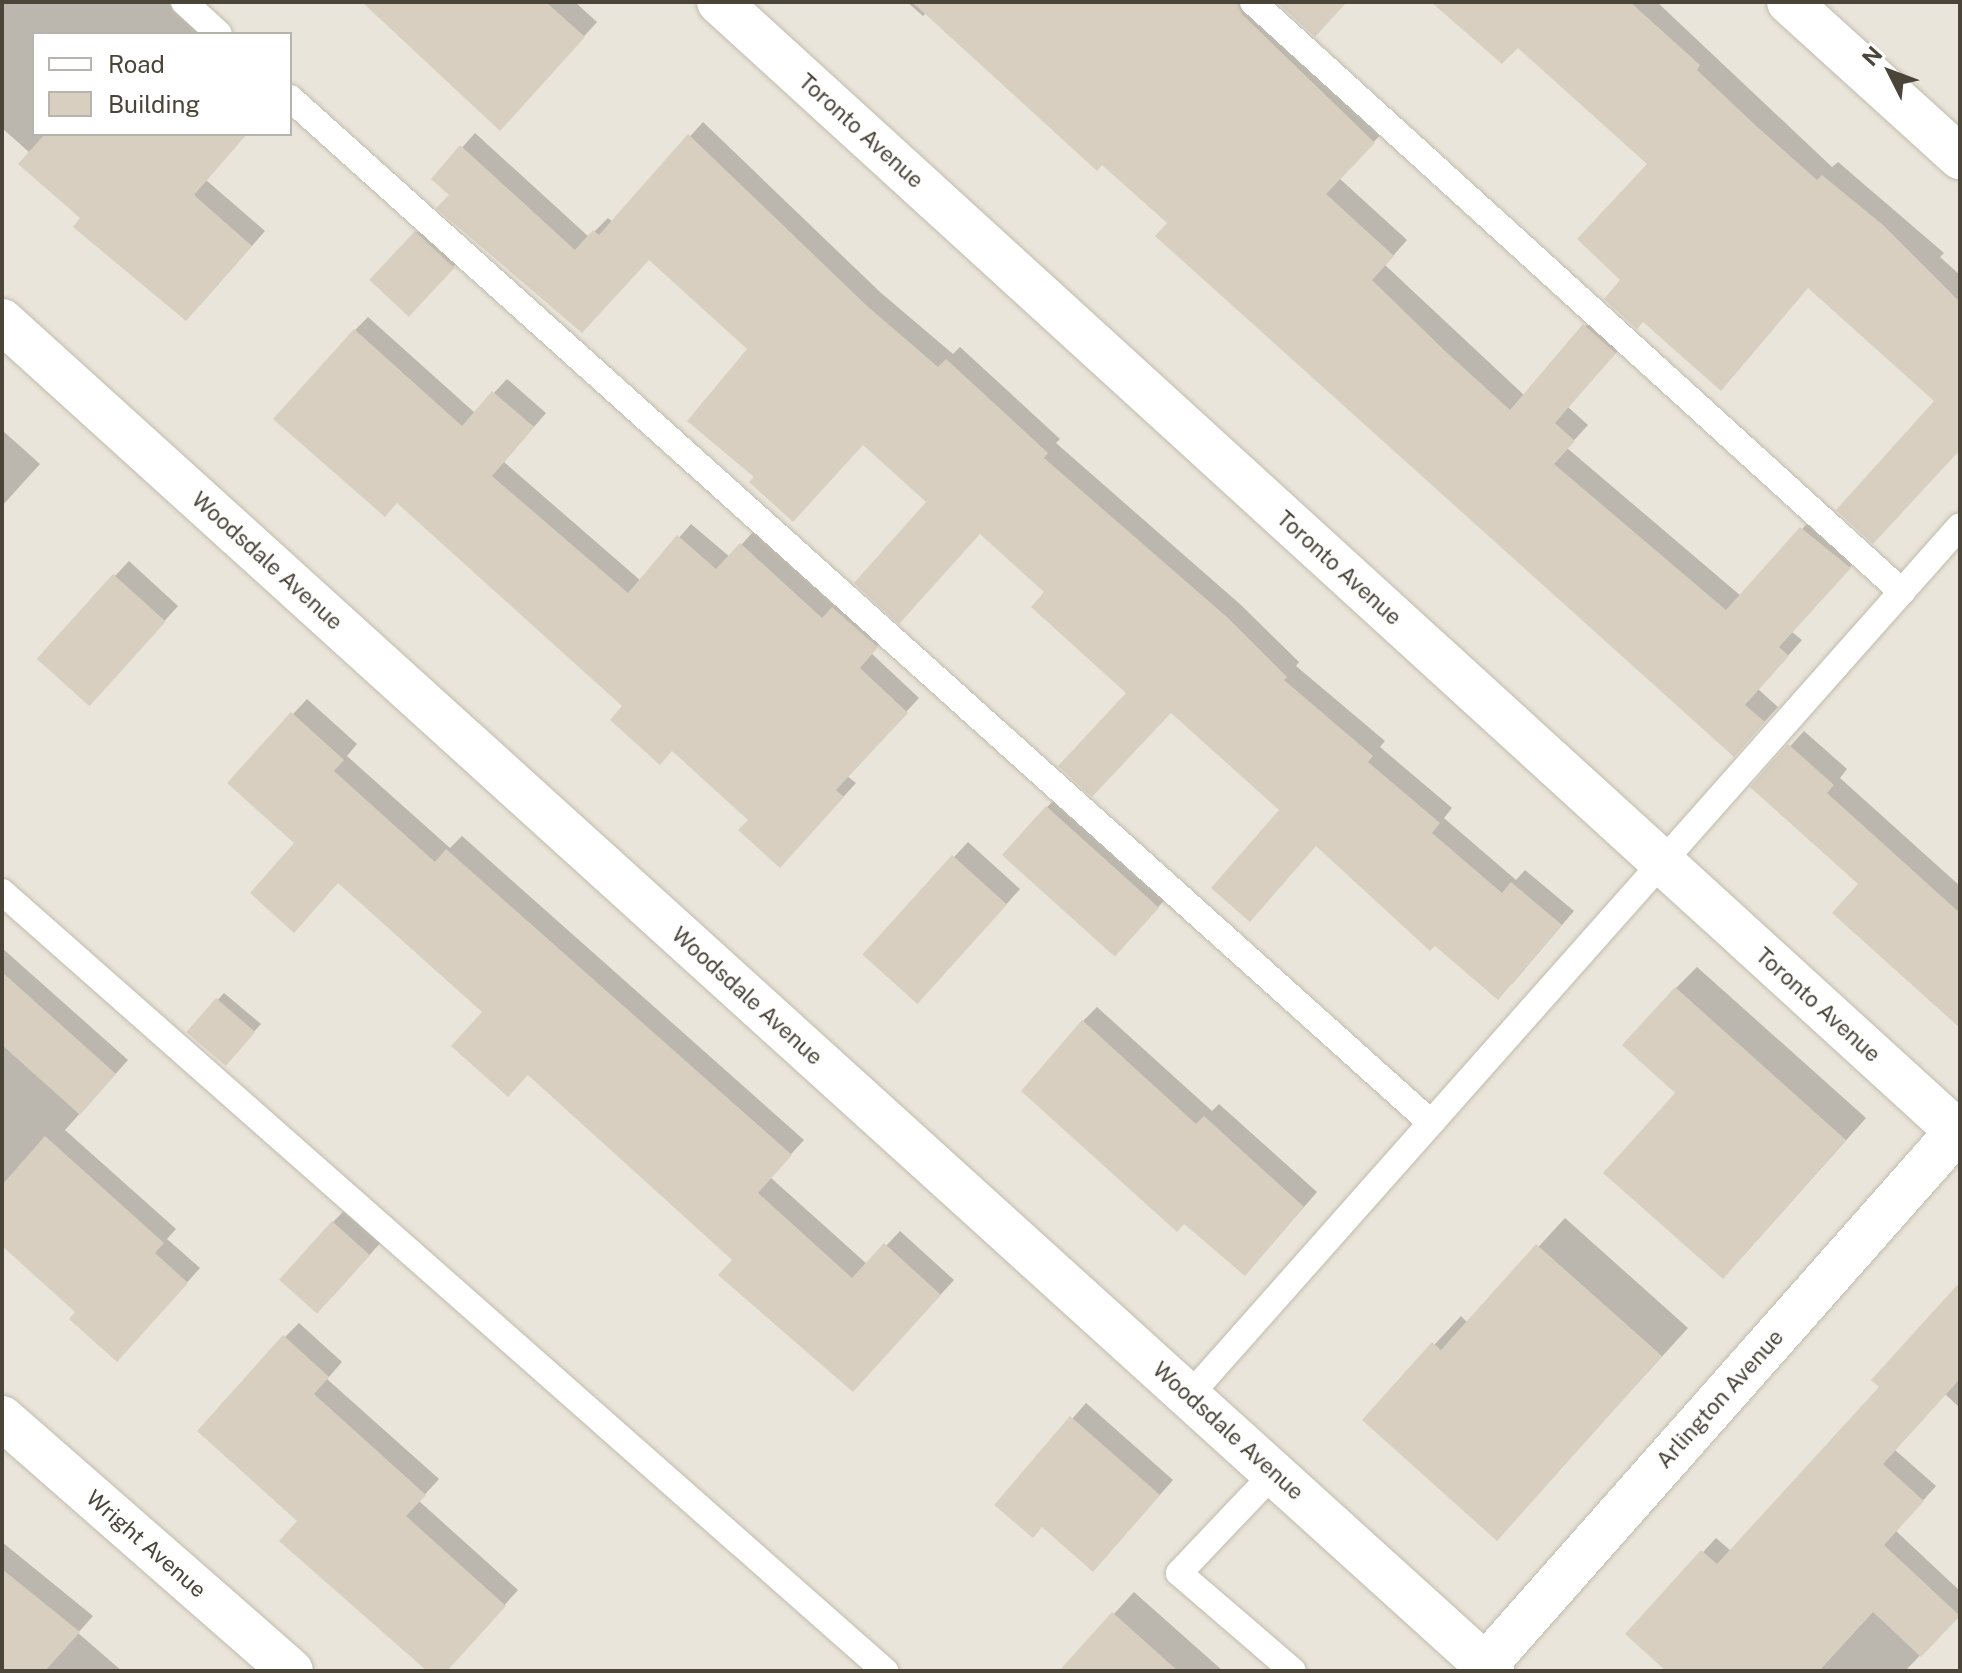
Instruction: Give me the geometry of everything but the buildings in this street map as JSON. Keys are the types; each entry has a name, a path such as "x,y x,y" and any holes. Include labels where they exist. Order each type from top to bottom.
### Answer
{"street":[{"name":"Toronto Avenue","path":"719,2 1959,1131"},
{"path":"1789,2 1960,157"},
{"name":"Woodsdale Avenue","path":"2,321 1274,1473 1486,1669"},
{"name":"Arlington Avenue","path":"1486,1669 1959,1131"},
{"name":"Wright Avenue","path":"2,1418 291,1671"}],"lane":[{"path":"184,2 217,32"},
{"path":"1253,2 1902,592"},
{"path":"292,100 1431,1123"},
{"path":"1189,1396 1960,526"},
{"path":"2,892 885,1671"},
{"path":"1274,1473 1179,1573 1293,1671"}],"shaded area":[{"path":"2,2 1960,2 1960,1671 2,1671"}]}
